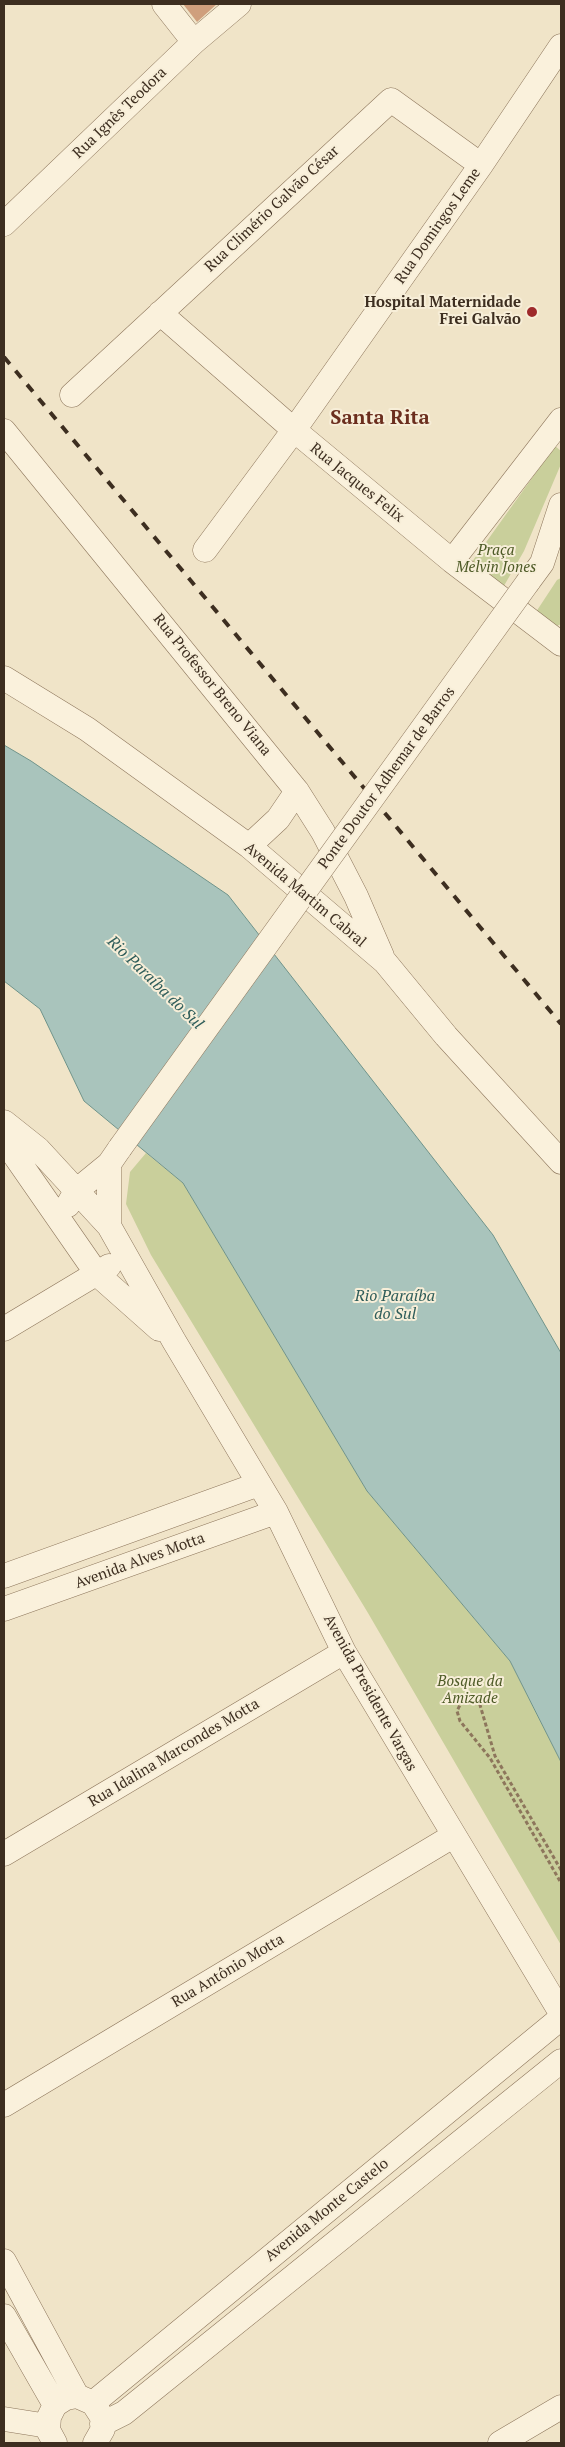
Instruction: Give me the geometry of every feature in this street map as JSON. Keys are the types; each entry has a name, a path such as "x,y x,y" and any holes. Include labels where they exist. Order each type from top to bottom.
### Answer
{"street":[{"path":"164,4 194,42"},
{"name":"Rua Ignês Teodora","path":"4,224 194,42 239,4"},
{"name":"Rua Domingos Leme","path":"205,550 294,430 481,165 561,46"},
{"name":"Rua Climério Galvão César","path":"72,395 390,100 481,165"},
{"name":"Rua Jacques Felix","path":"160,313 294,430 452,561 561,644"},
{"path":"452,561 561,420"},
{"name":"Rua Professor Breno Viana","path":"4,431 297,790 323,832 356,896 384,962"},
{"name":"Ponte Doutor Adhemar de Barros","path":"59,1219 76,1191 115,1156 528,582 551,559 561,505"},
{"name":"Avenida Martim Cabral","path":"4,678 86,729 249,846 384,962 446,1036 561,1162"},
{"path":"249,846 278,819 297,790"},
{"name":"Avenida Presidente Vargas","path":"4,1122 38,1149 109,1226 174,1341 276,1512 344,1652 561,2013"},
{"name":"Avenida Presidente Vargas","path":"4,1140 97,1274 174,1341"},
{"path":"109,1226 115,1156"},
{"path":"4,1329 126,1255"},
{"path":"4,1576 258,1484"},
{"name":"Avenida Alves Motta","path":"4,1609 276,1512"},
{"name":"Rua Idalina Marcondes Motta","path":"4,1854 344,1652"},
{"name":"Rua Antônio Motta","path":"4,2105 453,1836"},
{"name":"Avenida Monte Castelo","path":"98,2423 561,2018"},
{"name":"Avenida Monte Castelo","path":"98,2423 124,2413 561,2060"},
{"path":"4,2261 98,2423"},
{"path":"4,2316 50,2429"},
{"path":"50,2429 66,2398 98,2423"},
{"path":"500,2443 561,2407"},
{"path":"4,2420 50,2429"}],"path":[{"path":"561,1870 495,1756 480,1705 472,1701 461,1703 457,1712 460,1720 490,1758 561,1883"}],"green space":[{"name":"Praça Melvin Jones","path":"555,446 561,451 561,464 524,551 501,591 469,566"},
{"name":"Praça Melvin Jones","path":"561,578 561,624 553,628 534,615 557,580"},
{"name":"Bosque da Amizade","path":"146,1153 183,1183 367,1491 510,1661 561,1762 561,1945 368,1613 151,1255 126,1204 130,1172"}],"water":[{"name":"Rio Paraíba do Sul","path":"4,745 31,761 228,895 493,1235 561,1353 561,1762 510,1661 367,1491 183,1183 84,1101 40,1009 4,981"}],"building":[{"path":"183,4 217,4 197,22"}],"railway":[{"path":"4,357 561,1024"}],"place":[{"name":"Hospital Maternidade Frei Galvão","path":"532,312"}],"district":[{"name":"Santa Rita","path":"380,418"}]}
